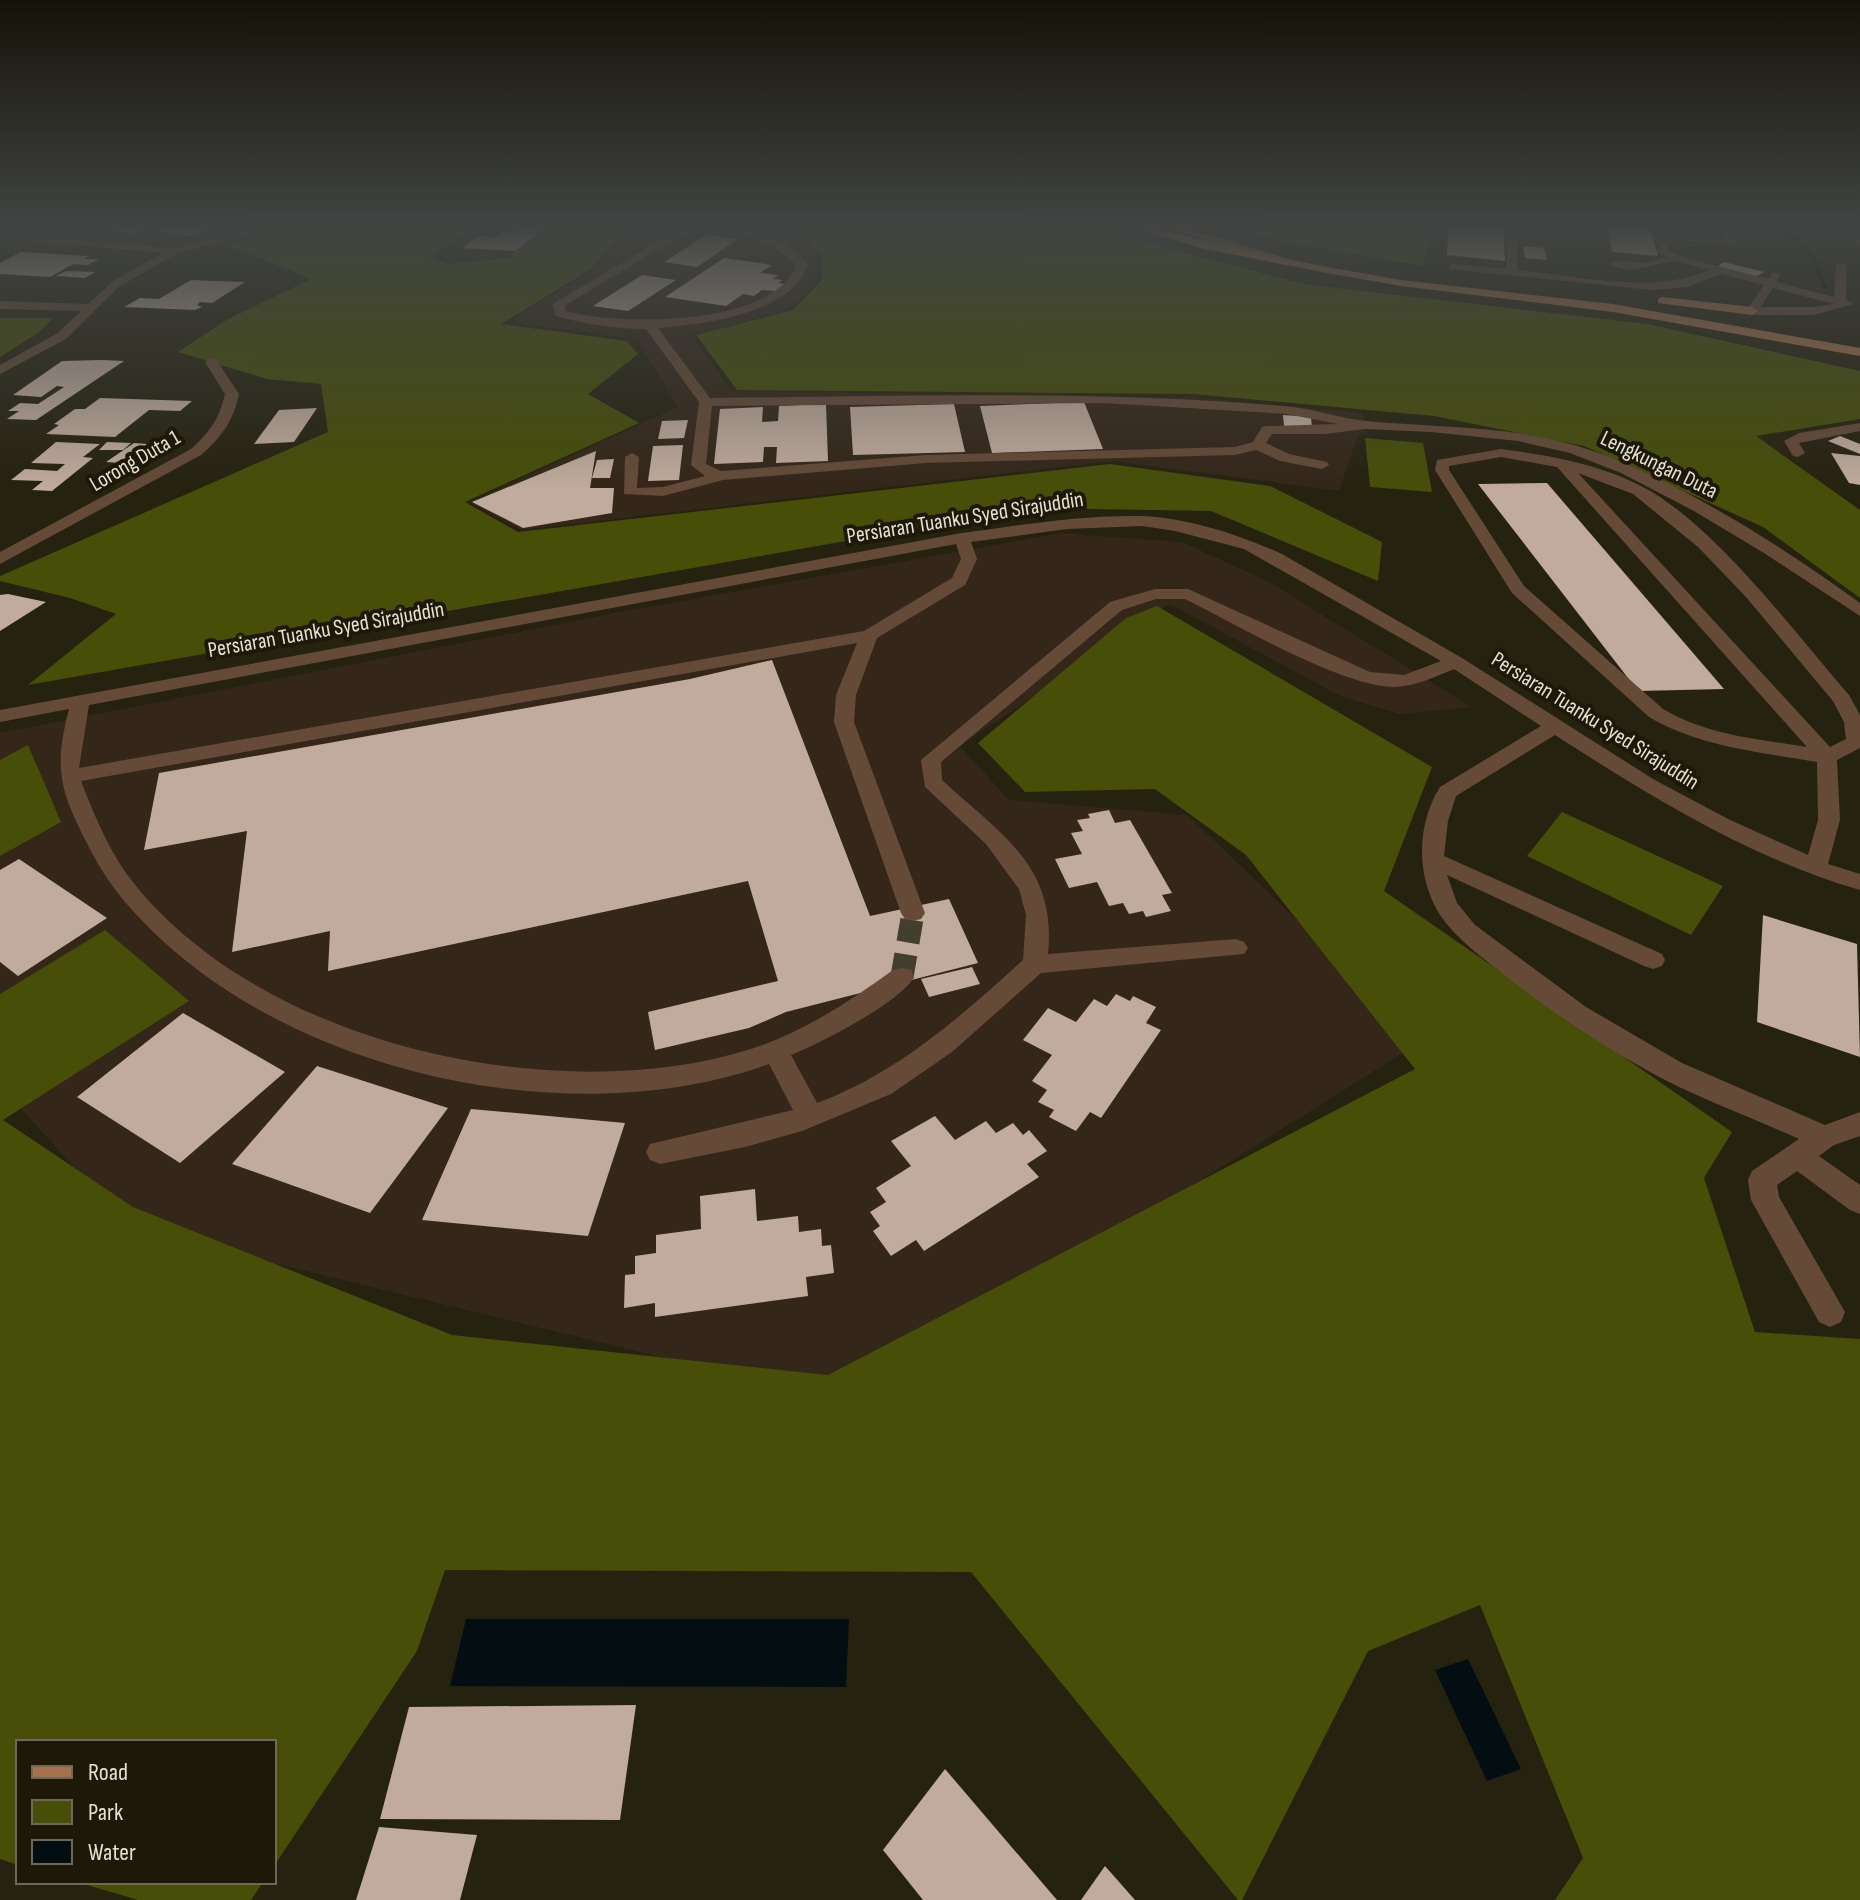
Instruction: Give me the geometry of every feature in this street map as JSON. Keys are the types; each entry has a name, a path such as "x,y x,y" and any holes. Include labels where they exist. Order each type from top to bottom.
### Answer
{"main road":[{"path":"1639,313 1860,352"},
{"path":"1721,313 1787,323"}],"street":[{"path":"0,370 62,336 88,313"},
{"path":"560,313 579,319 650,325 726,313"},
{"path":"650,325 706,402 698,465 706,472 721,476"},
{"name":"Lorong Duta 1","path":"0,559 175,465 211,439 228,413 232,394 211,362"},
{"path":"706,402 1103,399 1258,407 1346,418 1365,425"},
{"path":"1258,407 1267,430"},
{"path":"1267,430 1325,430 1365,425"},
{"name":"Lengkungan Duta","path":"1365,425 1470,431 1540,441 1587,453 1712,515 1808,572 1860,611"},
{"path":"1798,453 1791,441 1799,437 1860,427"},
{"path":"1258,445 1267,430"},
{"path":"632,457 629,491 641,494 688,487 721,476 926,459 1235,451 1258,445 1285,458 1322,465"},
{"path":"1501,453 1562,463 1651,497 1725,564 1842,699 1854,722 1856,742 1827,757 1707,736 1678,726 1656,713 1518,589 1442,470 1442,463 1501,453"},
{"path":"1562,463 1827,757 1829,820 1816,868"},
{"name":"Persiaran Tuanku Syed Sirajuddin","path":"0,716 962,538 1113,521 1142,521 1209,534 1276,558 1455,662 1646,784 1720,824 1816,868 1860,882"},
{"path":"70,776 869,635 959,581 969,559 962,538"},
{"path":"1035,964 1037,909 1017,863 932,782 931,760 1116,606 1155,594 1188,594 1349,672 1376,681 1408,682 1455,662"},
{"path":"869,635 846,695 844,722 913,913"},
{"path":"81,701 74,726 70,776 98,844 122,883 156,921 193,953 268,1003 333,1034 432,1064 549,1081 651,1080 717,1070 776,1053 853,1014 902,977"},
{"path":"1557,725 1447,792 1438,810 1433,860 1434,879 1448,909 1475,938 1529,981 1653,1060 1848,1133"},
{"path":"1433,860 1653,960"},
{"path":"660,1152 701,1145 810,1116 882,1086 955,1035 1035,964 1236,948"},
{"path":"776,1053 810,1116"},
{"path":"1830,1312 1765,1200 1762,1180 1797,1156 1848,1133"},
{"path":"1797,1156 1860,1201"}],"shaded area":[{"path":"523,313 777,313 692,336 732,391 1197,398 1362,413 1367,434 1358,435 1339,491 1113,461 521,530 469,502 678,407 637,339 521,324 513,319"},
{"path":"1062,533 1182,542 1267,581 1472,707 1400,714 1342,697 1170,604 960,746 1009,800 1188,815 1422,1041 847,1402 128,1228 0,1085 0,733 615,613"}],"green space":[{"path":"241,313 519,313 501,324 627,341 638,354 588,394 639,423 465,502 518,532 1110,464 1270,486 1382,542 1378,581 1211,511 1033,508 28,685 116,614 70,598 0,581 0,576 328,432 321,384 267,379 178,352"},
{"path":"783,313 1550,313 1647,324 1860,371 1860,419 1756,436 1860,510 1860,598 1763,527 1584,446 1434,416 1193,394 737,390 696,335"},
{"path":"0,318 53,318 38,333 0,357"},
{"path":"1365,438 1423,443 1432,492 1370,487"},
{"path":"1157,606 1432,767 1384,891 1732,1132 1704,1178 1755,1332 1860,1339 1860,1900 1555,1900 1583,1858 1480,1605 1368,1651 1242,1900 1238,1900 971,1572 445,1570 417,1651 276,1863 276,1740 16,1740 16,1864 0,1859 0,994 105,930 189,1001 3,1120 133,1207 452,1335 828,1375 1415,1069 1246,855 1155,789 1025,792 978,743 1126,618"},
{"path":"28,745 61,822 0,856 0,760"},
{"path":"1562,812 1723,886 1691,935 1527,856"},
{"path":"84,1884 262,1884 251,1900 138,1900"}],"water":[{"path":"466,1619 849,1619 846,1687 450,1686"},
{"path":"1468,1659 1521,1769 1487,1781 1435,1670"}],"building":[{"path":"62,361 124,361 36,420 7,419 19,411 8,411 20,403 38,404 64,387 57,386 41,397 13,395"},
{"path":"100,398 192,401 180,411 149,410 115,437 46,434 75,409 85,409"},
{"path":"1084,402 1103,449 992,453 980,406"},
{"path":"826,404 828,461 776,463 777,447 764,447 763,462 714,464 720,409 763,407 762,422 778,421 779,406"},
{"path":"954,404 965,452 853,455 850,407"},
{"path":"317,408 294,442 254,444 279,410"},
{"path":"1283,415 1311,417 1312,428 1284,426"},
{"path":"688,420 684,438 658,439 662,421"},
{"path":"1840,436 1860,444 1860,454 1828,441"},
{"path":"56,442 100,444 83,457 93,458 52,491 32,490 43,481 11,480 25,469 57,471 65,464 31,463"},
{"path":"107,442 131,443 123,450 99,450"},
{"path":"134,443 147,444 120,463 106,462"},
{"path":"683,445 679,480 648,481 653,446"},
{"path":"596,451 590,488 614,488 612,513 523,528 472,502"},
{"path":"1831,453 1860,456 1860,485 1849,483"},
{"path":"614,459 610,478 592,478 597,460"},
{"path":"1547,483 1724,689 1638,691 1478,484"},
{"path":"0,595 46,602 0,631"},
{"path":"772,660 870,916 949,899 978,963 786,1012 749,1028 655,1050 648,1012 778,981 748,881 328,971 330,931 232,952 247,831 144,850 159,773 690,679"},
{"path":"1109,810 1115,823 1130,820 1172,893 1162,895 1171,911 1146,917 1143,911 1129,914 1123,903 1109,906 1097,882 1069,888 1055,859 1082,854 1071,833 1083,831 1077,820 1090,818 1088,814"},
{"path":"19,859 107,918 18,976 0,962 0,870"},
{"path":"1763,915 1857,944 1860,1057 1757,1022"},
{"path":"972,967 980,984 929,997 921,979"},
{"path":"1116,994 1130,1001 1133,996 1156,1007 1146,1023 1161,1030 1101,1118 1090,1112 1076,1131 1049,1117 1054,1110 1038,1102 1047,1090 1032,1081 1052,1055 1023,1040 1048,1008 1076,1022 1094,999 1107,1006"},
{"path":"183,1013 285,1072 180,1163 77,1097"},
{"path":"317,1066 448,1108 370,1213 232,1164"},
{"path":"471,1109 625,1123 588,1236 422,1220"},
{"path":"935,1116 955,1140 986,1121 996,1133 1013,1123 1023,1135 1029,1130 1047,1151 1027,1164 1039,1177 924,1251 916,1240 891,1256 873,1231 880,1226 870,1212 886,1202 876,1188 911,1166 891,1141"},
{"path":"755,1189 757,1221 798,1216 799,1232 821,1229 822,1246 831,1245 834,1273 806,1277 808,1296 655,1317 655,1303 624,1308 625,1275 635,1274 635,1256 656,1253 656,1235 701,1229 700,1196"},
{"path":"636,1705 620,1820 380,1819 409,1707"},
{"path":"945,1769 1057,1900 923,1900 883,1850"},
{"path":"379,1827 477,1835 460,1900 356,1900"},
{"path":"1105,1866 1135,1900 1081,1900"}],"tunnel":[{"path":"902,977 913,913"}]}
